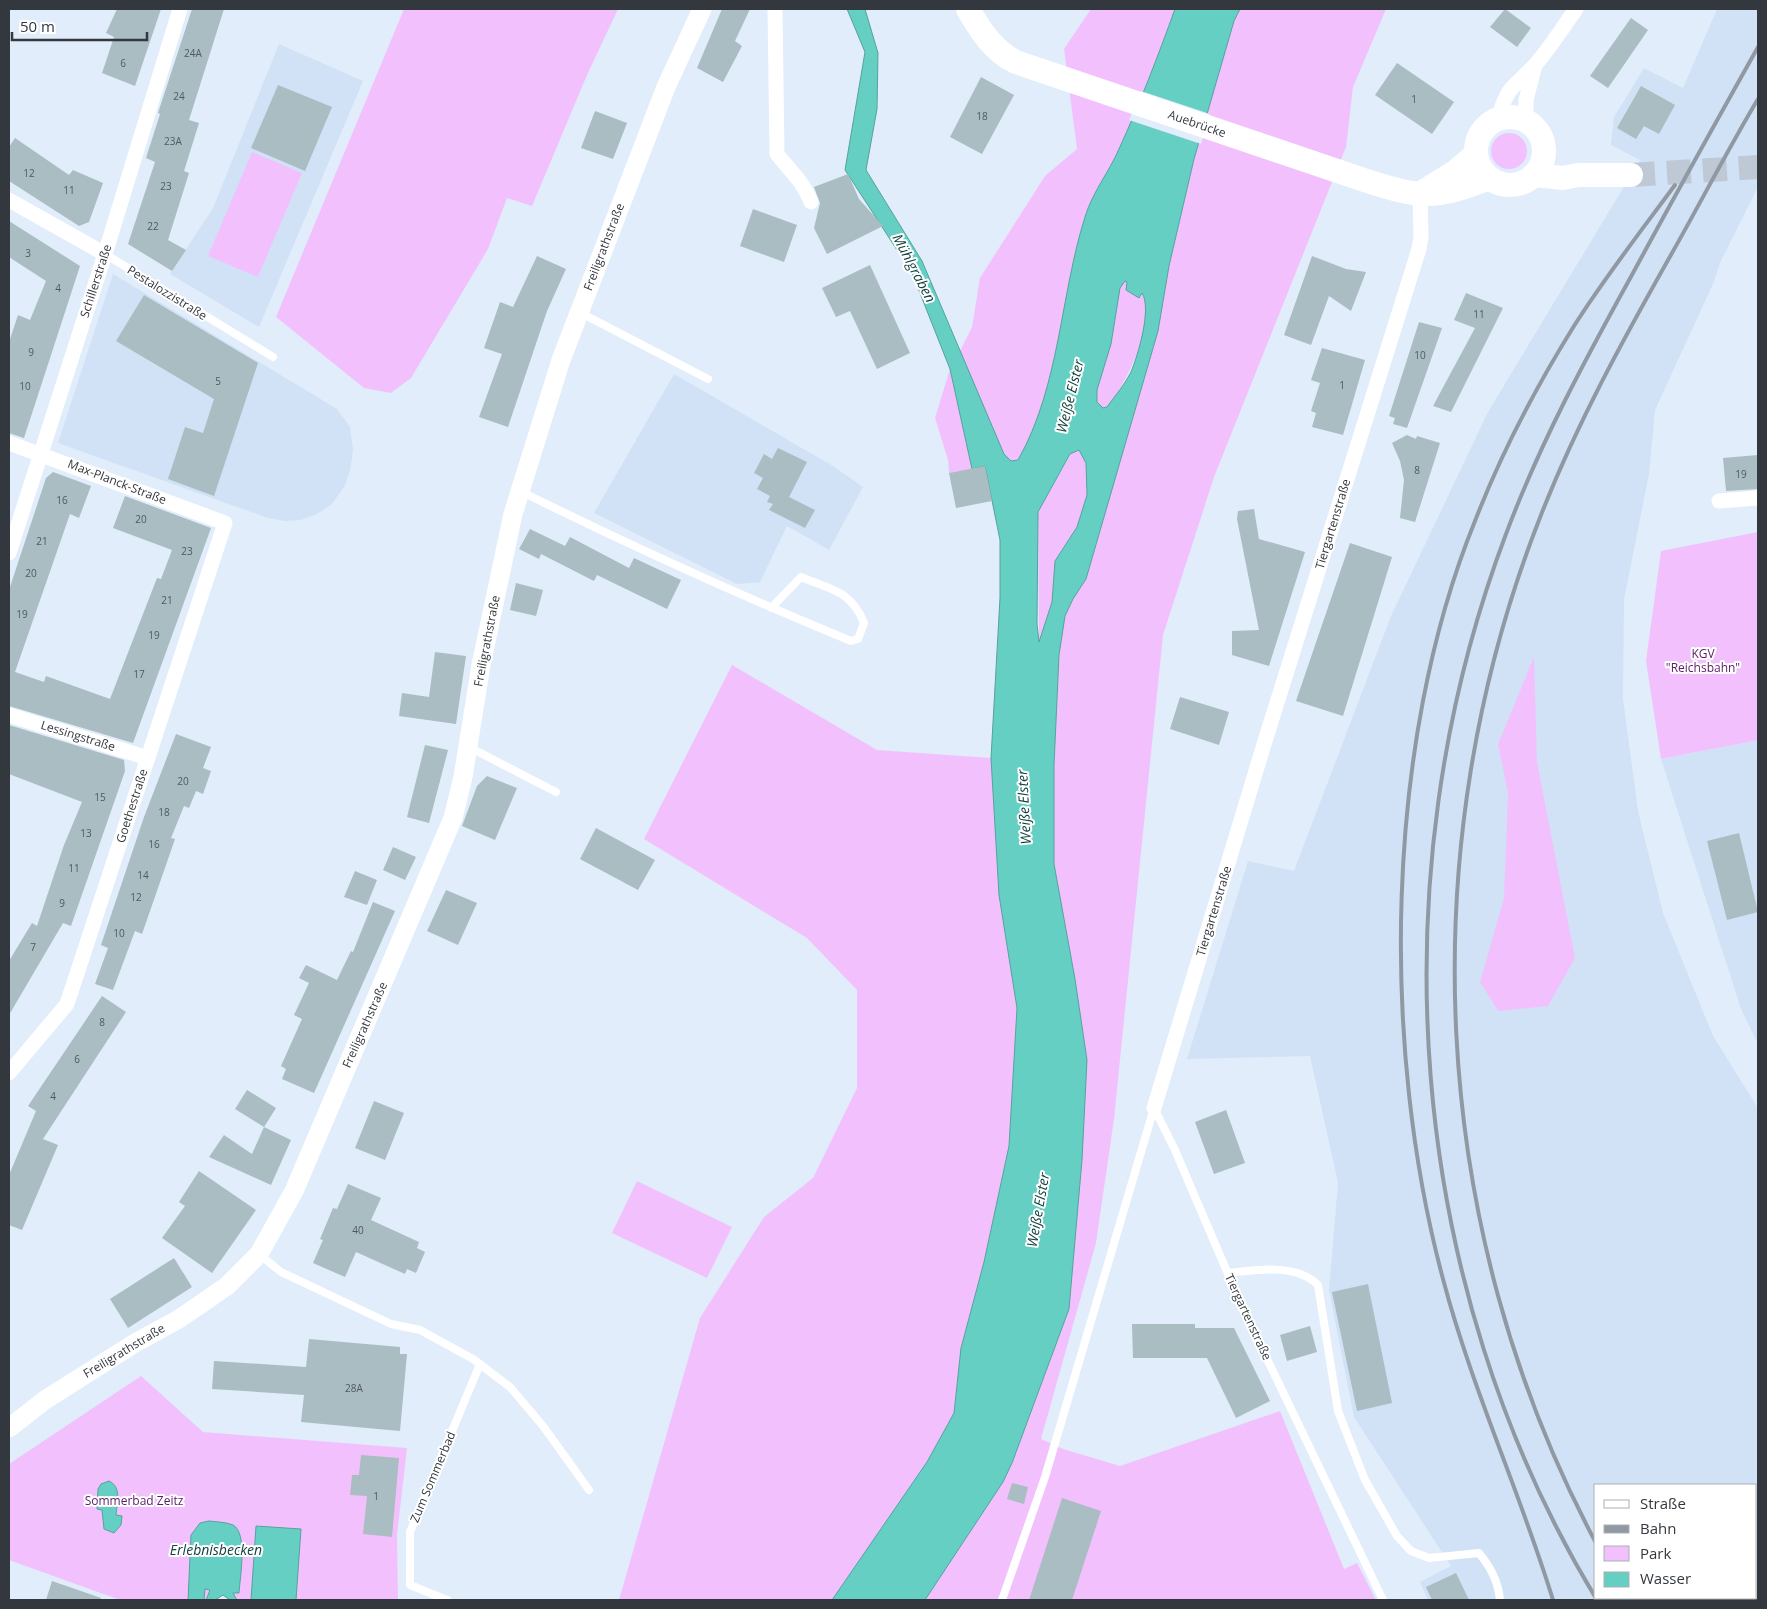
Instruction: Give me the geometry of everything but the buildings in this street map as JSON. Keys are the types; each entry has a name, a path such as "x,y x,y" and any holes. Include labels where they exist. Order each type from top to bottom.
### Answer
{"main road":[{"name":"Auebrücke","path":"968,9 981,30 1000,53 1016,62 1364,180 1400,191 1420,194 1453,192 1489,178"},
{"path":"1513,116 1526,120 1542,137 1544,152 1542,164 1534,174 1520,183 1512,185 1496,182 1489,178 1480,167 1476,154 1481,132 1492,121 1500,118 1513,116"},
{"path":"1544,152 1578,175"},
{"path":"1420,194 1455,172 1476,154"},
{"path":"1534,174 1562,178 1578,175 1631,176"}],"street":[{"name":"Schillerstraße","path":"9,553 105,254 180,9"},
{"name":"Freiligrathstraße","path":"9,1428 45,1400 135,1343 179,1319 227,1286 258,1254 294,1191 453,818 469,747 481,665 503,556 520,491 561,360 666,87 702,9"},
{"path":"775,9 778,154 790,171 804,184 811,202"},
{"path":"1500,118 1502,103 1512,85 1535,65 1576,9"},
{"path":"1526,120 1526,100 1535,65"},
{"name":"Tiergartenstraße","path":"1154,1108 1265,740 1419,249 1421,237 1420,194"},
{"name":"Pestalozzistraße","path":"9,200 105,254"},
{"name":"Max-Planck-Straße","path":"9,443 225,523"},
{"path":"1720,500 1758,498"},
{"name":"Goethestraße","path":"9,1074 66,1004 225,523"},
{"name":"Lessingstraße","path":"9,715 148,758"}],"lane":[{"name":"Pestalozzistraße","path":"105,254 273,357"},
{"path":"580,312 708,379"},
{"path":"520,491 597,529 771,608 851,641 858,639 864,623 859,611 849,597 800,577 771,608"},
{"path":"469,747 556,792"},
{"path":"1002,1600 1045,1477 1154,1108"},
{"name":"Tiergartenstraße","path":"1154,1108 1175,1150 1228,1274 1383,1600"},
{"path":"258,1254 281,1272 391,1324 420,1330 480,1364 510,1387 543,1426 589,1490"},
{"path":"1228,1274 1268,1269 1300,1275 1311,1279 1318,1285 1338,1411 1365,1480 1397,1536 1411,1551 1428,1558 1479,1553 1489,1565 1496,1579 1500,1600"},
{"name":"Zum Sommerbad","path":"448,1600 410,1585 410,1532 480,1364"}],"shaded area":[{"path":"1717,9 1758,9 1758,187 1720,263 1713,284 1655,410 1649,474 1624,600 1623,699 1638,811 1663,913 1713,1036 1758,1108 1758,1600 1428,1600 1420,1582 1451,1566 1354,1417 1329,1290 1338,1183 1310,1056 1187,1059 1248,861 1294,871 1391,616 1488,412 1640,160 1611,145 1614,117 1644,68 1683,88"},
{"path":"279,44 363,81 259,327 170,274 213,208"},
{"path":"113,274 337,409 350,427 353,450 350,471 344,487 332,504 317,514 301,520 285,521 268,518 58,443"},
{"path":"674,374 833,466 863,487 829,550 787,526 760,582 737,584 594,513"},
{"path":"1758,740 1758,1044 1741,1009 1661,759"}],"green space":[{"path":"404,9 618,9 587,75 532,206 507,198 488,249 411,378 391,393 364,388 276,317"},
{"path":"1091,9 1175,9 1127,132 1088,208 1077,247 1058,341 1043,402 1032,432 1018,460 1011,461 1004,454 959,353 972,327 980,278 1045,176 1077,149 1064,49"},
{"path":"1240,9 1386,9 1353,87 1346,147 1214,477 1163,635 1114,1119 1096,1243 1041,1439 1063,1449 1120,1466 1280,1411 1344,1569 1357,1563 1376,1600 925,1600 1003,1482 1012,1463 1069,1309 1087,1060 1075,979 1054,864 1054,765 1059,655 1065,616 1086,579 1158,331 1169,266 1194,159 1234,21"},
{"path":"1509,133 1516,134 1522,138 1526,144 1526,158 1522,164 1516,168 1509,169 1502,168 1496,164 1492,158 1491,151 1492,144 1496,138 1502,134"},
{"path":"252,152 302,173 258,277 208,256"},
{"path":"1125,281 1145,298 1147,311 1146,325 1137,355 1123,384 1108,407 1103,408 1097,401 1097,390 1111,344 1120,288"},
{"path":"950,369 972,469 949,473 948,460 935,418"},
{"path":"1079,449 1086,463 1087,495 1077,527 1055,561 1052,602 1039,644 1038,512 1071,454"},
{"name":"KGV \"Reichsbahn\"","path":"1758,532 1758,740 1661,759 1646,661 1661,551"},
{"path":"1534,657 1537,762 1575,958 1548,1006 1498,1011 1480,982 1504,898 1508,793 1498,744"},
{"path":"732,665 877,750 991,758 999,895 1017,1008 1009,1146 984,1262 961,1348 954,1413 927,1462 832,1600 619,1600 700,1318 764,1217 813,1178 857,1088 857,990 807,938 644,839"},
{"path":"637,1181 732,1227 707,1278 612,1233"},
{"name":"Sommerbad Zeitz","path":"141,1376 203,1432 407,1448 397,1535 398,1600 230,1600 223,1595 215,1600 120,1600 9,1560 9,1464"}],"water":[{"path":"847,9 865,9 878,53 877,109 866,170 922,261 1004,454 1011,461 1018,460 1032,432 1043,402 1077,247 1088,208 1127,132 1175,9 1240,9 1234,21 1194,159 1169,266 1158,331 1086,579 1065,616 1059,655 1054,765 1054,864 1075,979 1087,1060 1082,1160 1069,1309 1012,1463 1003,1482 925,1600 832,1600 927,1462 954,1413 961,1348 984,1262 1009,1146 1017,1008 999,895 991,758 1000,598 1000,540 985,466 972,469 950,369 912,273 845,170 865,52","holes":["1125,281 1127,282 1126,290 1139,298 1142,293 1145,300 1145,321 1131,372 1107,407 1103,408 1097,402 1097,390 1111,344 1120,288","1079,450 1086,463 1087,495 1077,527 1055,561 1052,602 1039,642 1037,624 1038,512 1070,454"]},
{"path":"109,1481 116,1487 117,1491 116,1515 122,1516 121,1525 114,1533 104,1529 102,1510 97,1509 98,1489 101,1484"},
{"name":"Erlebnisbecken","path":"209,1521 233,1525 238,1530 242,1546 242,1556 239,1593 233,1593 237,1600 230,1600 223,1595 215,1600 206,1600 210,1590 205,1589 204,1600 188,1600 191,1535 200,1523"},
{"path":"256,1526 301,1529 296,1600 251,1600"}],"pier":[{"path":"1141,91 1210,114 1201,144 1129,120"}],"tunnel":[{"path":"1631,175 1758,167"}],"railway":[{"path":"1594,1594 1533,1478 1484,1348 1450,1215 1431,1078 1427,939 1438,801 1465,666 1506,534 1519,500 1581,369 1758,47"},
{"path":"1594,1539 1540,1422 1498,1296 1470,1167 1456,1035 1457,903 1471,771 1499,641 1541,515 1555,481 1619,349 1758,99"},
{"path":"1553,1600 1455,1320 1443,1279 1423,1189 1409,1095 1402,997 1402,897 1409,798 1423,701 1445,608 1485,496 1520,421 1574,326 1675,185"}],"water label":[{"name":"Mühlgraben","path":"914,268"},
{"name":"Weiße Elster","path":"1070,396"},
{"name":"Weiße Elster","path":"1024,807"},
{"name":"Weiße Elster","path":"1038,1210"}]}
